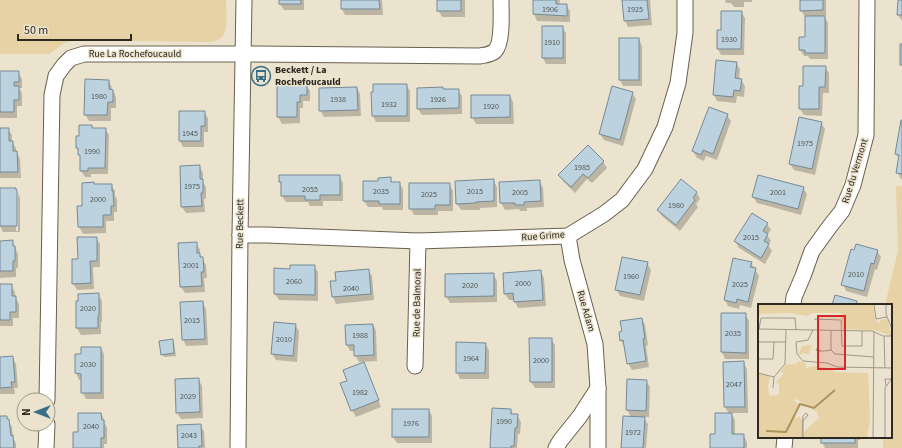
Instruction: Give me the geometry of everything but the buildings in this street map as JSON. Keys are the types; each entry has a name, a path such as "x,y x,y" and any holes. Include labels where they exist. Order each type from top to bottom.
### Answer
{"street":[{"name":"Rue Beckett","path":"238,448 244,0"},
{"name":"Rue La Rochefoucauld","path":"47,392 52,95 56,76 71,58 84,54 480,56 490,54 496,50 500,40 501,0"},
{"name":"Rue Grime","path":"240,235 418,241 568,236 604,214 622,200 645,169 665,127 678,83 685,33 685,0"},
{"name":"Rue du Vermont","path":"793,304 794,297 812,251 842,210 853,185 866,135 867,0"},
{"name":"Rue Adam","path":"568,236 572,260 595,344 598,388 598,448"},
{"name":"Rue de Balmoral","path":"415,366 418,241"},
{"path":"556,448 580,416 598,388"},
{"path":"46,448 47,432"},
{"path":"784,448 785,438"}],"shaded area":[{"path":"0,0 226,0 227,15 224,35 217,40 209,42 75,40 64,43 50,54 0,54"},
{"path":"896,186 902,186 902,448 883,448 883,438 892,438 892,304 885,304 898,251"}],"place":[{"name":"Beckett / La Rochefoucauld","path":"261,76"}]}
